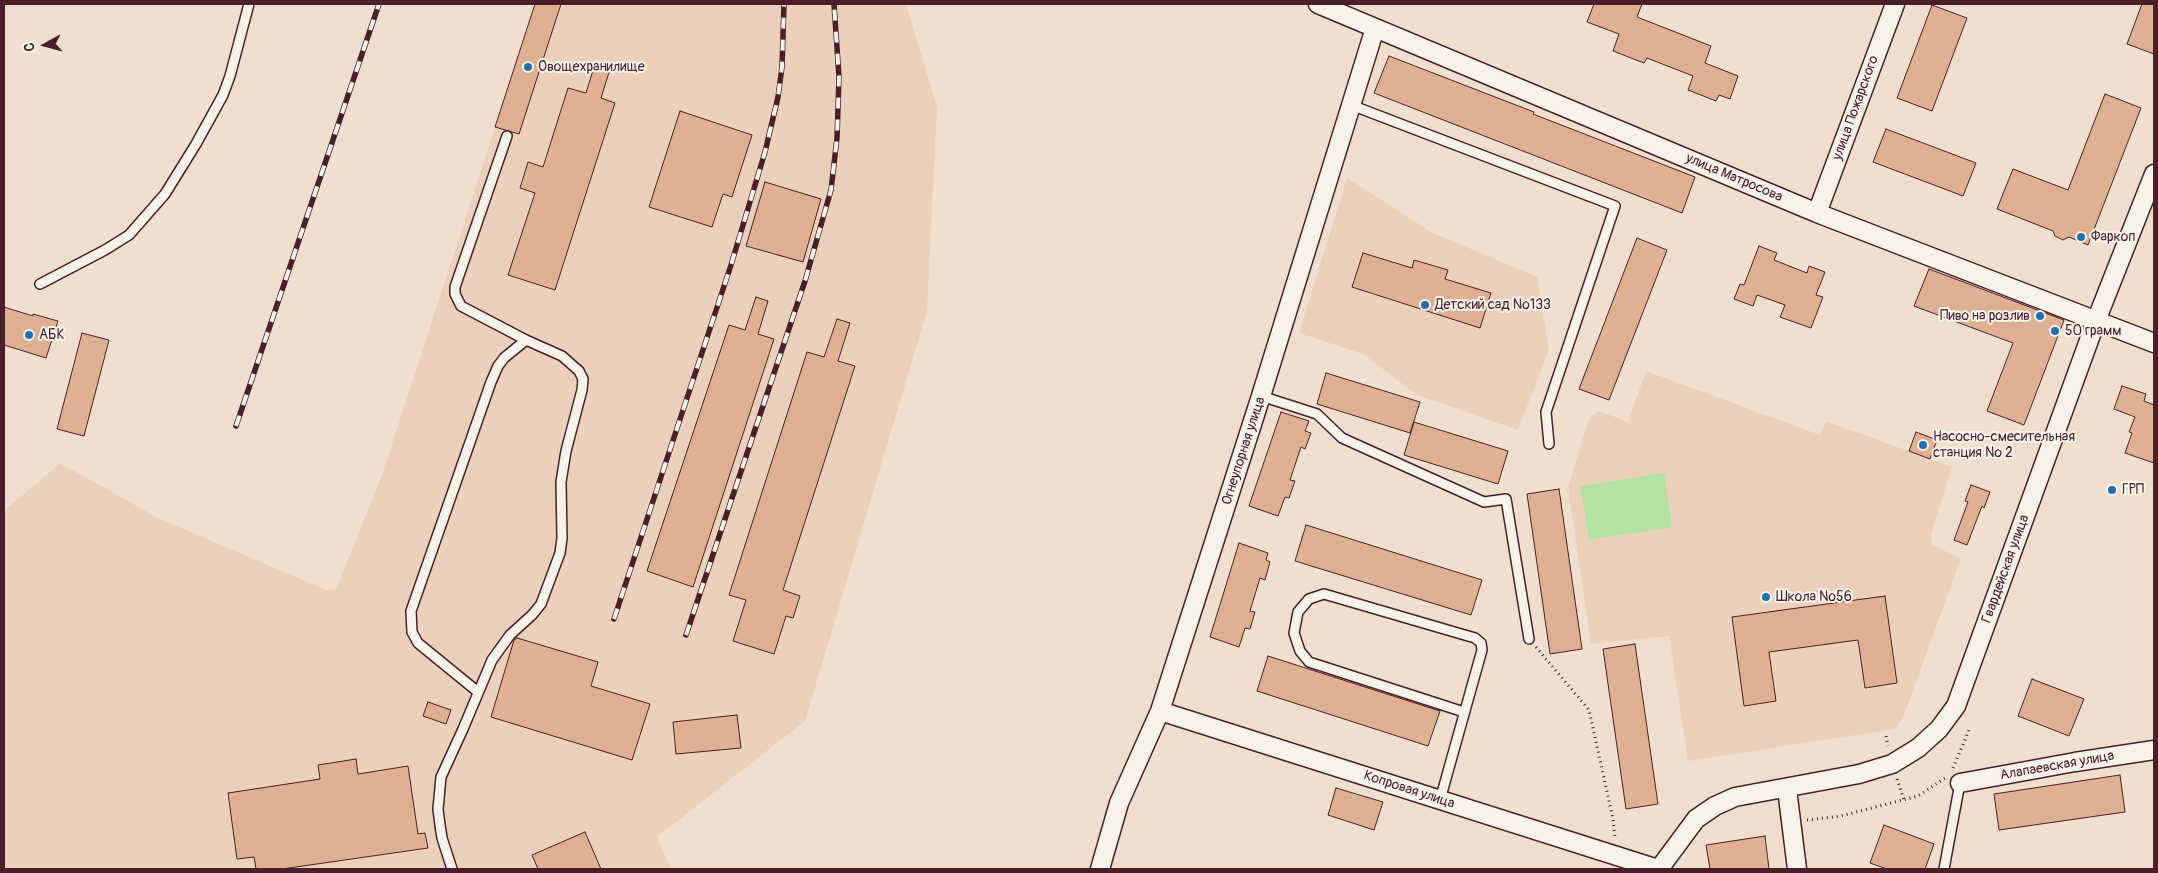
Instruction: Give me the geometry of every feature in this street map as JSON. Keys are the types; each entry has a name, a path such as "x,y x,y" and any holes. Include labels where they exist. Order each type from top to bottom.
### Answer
{"street":[{"name":"улица Матросова","path":"1318,4 1817,213 2154,344"},
{"name":"улица Пожарского","path":"1817,213 1895,4"},
{"name":"Огнеупорная улица","path":"1100,869 1119,804 1160,711 1261,396 1375,28"},
{"name":"Гвардейская улица","path":"1658,869 1696,819 1715,806 1736,797 1787,789 1859,774 1892,764 1918,748 1939,729 1956,706 2096,321 2154,174"},
{"name":"Копровая улица","path":"1160,711 1658,869"},
{"name":"Алапаевская улица","path":"1960,783 2154,750"},
{"path":"1787,789 1797,869"}],"lane":[{"path":"40,284 105,250 129,235 160,200 196,144 223,95 230,76 249,4"},
{"path":"1351,105 1615,206 1546,412 1549,444"},
{"path":"452,869 442,838 438,809 441,777 500,647 541,604 554,571 562,538 561,482 566,451 582,390 583,379 579,371 562,356 526,340 461,306 455,294 455,287 507,136"},
{"path":"478,692 418,644 412,632 410,611 412,600 491,382 504,358 526,340"},
{"path":"1261,396 1316,414 1342,438 1484,502 1506,499 1529,639"},
{"path":"1440,800 1482,650 1481,643 1475,638 1324,594 1309,599 1298,612 1294,633 1300,651 1309,662 1464,712"},
{"path":"1944,869 1960,783"}],"path":[{"path":"1529,639 1590,710 1614,819 1617,856"},
{"path":"1791,822 1841,816 1918,796 1950,774 1969,730"}],"shaded area":[{"path":"535,4 906,4 937,107 927,311 805,721 657,837 671,869 4,869 4,511 60,463 158,518 326,590 336,589 382,475"},
{"name":"Детский сад №133","path":"1347,178 1433,233 1537,277 1549,350 1518,430 1417,395 1363,354 1299,333"},
{"name":"Школа №56","path":"1646,371 1820,435 1826,421 1952,467 1931,534 1932,545 1961,558 1903,718 1895,729 1688,761 1669,636 1591,644 1568,488 1589,418 1599,411 1628,422"}],"green space":[{"path":"1664,473 1672,527 1589,540 1580,486"}],"building":[{"name":"Овощехранилище","path":"535,4 561,4 519,134 495,127"},
{"path":"1594,4 1642,4 1637,17 1711,46 1705,63 1738,76 1730,99 1719,95 1716,101 1688,90 1693,76 1647,58 1644,63 1613,51 1619,34 1587,22"},
{"path":"2142,4 2154,4 2154,54 2127,44"},
{"path":"1932,5 1967,18 1932,111 1897,98"},
{"path":"1389,56 1695,177 1682,213 1374,93"},
{"path":"595,64 610,69 601,98 615,103 555,290 508,275 535,193 520,188 528,162 543,167 568,88 586,93"},
{"path":"2105,94 2141,108 2088,245 2069,237 2063,240 2055,236 2053,231 1997,209 2013,169 2068,190"},
{"path":"680,111 752,135 732,197 723,194 712,227 649,207"},
{"path":"1886,129 1976,163 1963,196 1873,162"},
{"path":"765,182 821,199 803,262 746,246"},
{"path":"1637,238 1667,250 1609,400 1579,389"},
{"path":"1759,246 1777,253 1774,260 1807,273 1809,266 1825,272 1816,295 1823,297 1811,328 1780,317 1785,305 1757,295 1753,306 1734,299 1740,284 1744,285"},
{"path":"1363,253 1412,268 1414,260 1448,270 1445,279 1491,293 1480,328 1352,287"},
{"path":"1929,269 2064,320 2024,425 1987,411 2013,343 1914,306"},
{"path":"756,297 768,301 758,334 774,339 693,587 647,571 729,325 745,330"},
{"name":"АБК","path":"4,307 58,321 46,358 4,345"},
{"path":"837,319 850,323 838,361 855,366 783,590 800,596 793,618 786,616 774,654 733,641 746,600 729,595 807,352 824,357"},
{"path":"82,333 109,340 84,436 57,429"},
{"path":"1326,373 1420,402 1410,433 1317,404"},
{"path":"2122,386 2146,394 2144,401 2154,405 2154,463 2125,453 2132,433 2129,432 2135,417 2114,409"},
{"path":"1281,412 1309,421 1305,431 1311,433 1305,449 1301,447 1290,480 1295,481 1289,498 1285,497 1278,516 1249,506"},
{"path":"1414,422 1508,451 1498,484 1404,455"},
{"name":"Насосно-смесительная станция № 2","path":"1916,432 1937,440 1930,459 1909,451"},
{"path":"1971,485 1990,492 1984,508 1982,506 1967,545 1954,540 1968,502 1965,501"},
{"path":"1559,489 1582,649 1550,654 1527,494"},
{"path":"1306,525 1482,580 1471,615 1295,561"},
{"path":"1239,543 1268,553 1266,560 1270,562 1265,580 1260,578 1250,611 1255,612 1250,629 1245,628 1239,647 1210,637"},
{"path":"1885,596 1897,683 1865,688 1858,640 1769,652 1776,701 1744,706 1732,617"},
{"path":"517,638 598,662 591,686 650,704 632,760 491,717 514,640"},
{"path":"1635,644 1658,804 1626,809 1603,649"},
{"path":"1268,656 1440,711 1428,746 1257,691"},
{"path":"2032,679 2084,699 2069,736 2018,716"},
{"path":"428,702 451,710 446,724 423,716"},
{"path":"737,715 741,748 676,754 673,722"},
{"path":"356,759 358,774 408,766 418,834 425,833 428,848 282,869 256,869 254,857 237,859 228,793 320,779 318,765"},
{"path":"2120,775 2125,812 1999,830 1994,794"},
{"path":"1336,788 1383,802 1374,830 1328,815"},
{"path":"1884,825 1934,844 1925,869 1887,869 1870,863"},
{"path":"585,832 601,869 538,869 532,855"},
{"path":"1765,836 1769,869 1710,869 1706,845"}],"railway":[{"path":"236,426 379,4"},
{"path":"614,619 731,265 765,152 778,97 782,67 784,4"},
{"path":"686,635 805,281 831,190 837,138 839,77 834,4"}],"place":[{"name":"Овощехранилище","path":"528,67"},
{"name":"Фаркоп","path":"2081,237"},
{"name":"Детский сад №133","path":"1425,305"},
{"name":"Пиво на розлив","path":"2040,316"},
{"name":"50 грамм","path":"2055,331"},
{"name":"АБК","path":"29,335"},
{"name":"Насосно-смесительная станция № 2","path":"1923,445"},
{"name":"ГРП","path":"2112,490"},
{"name":"Школа №56","path":"1766,597"}]}
